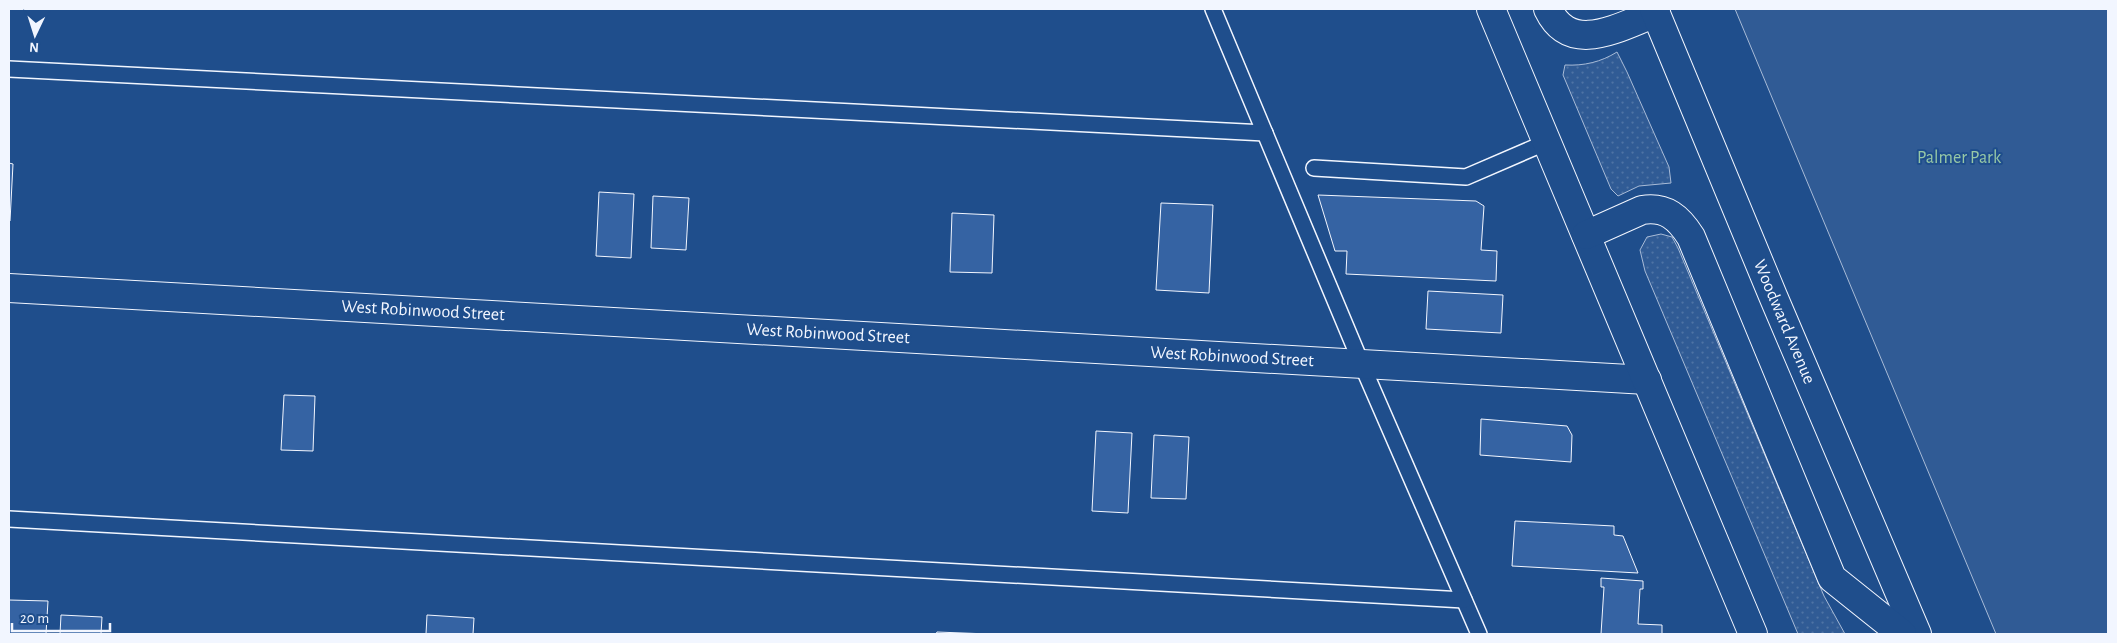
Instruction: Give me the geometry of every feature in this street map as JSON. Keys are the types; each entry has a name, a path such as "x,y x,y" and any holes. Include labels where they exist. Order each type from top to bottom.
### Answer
{"main road":[{"path":"1491,9 1753,634"},
{"path":"1548,9 1557,23 1567,32 1591,36 1608,31 1655,11"},
{"name":"Woodward Avenue","path":"1655,11 1773,296 1917,634"},
{"path":"1586,235 1642,210 1651,208 1670,212 1685,228 1695,246 1832,578 1902,634"},
{"name":"West Robinwood Street","path":"9,288 1646,380"}],"lane":[{"path":"1213,9 1362,365 1479,634"},
{"path":"9,69 1265,133"},
{"path":"1314,168 1466,177 1547,142"},
{"path":"9,519 1464,600"}],"shaded area":[{"name":"Palmer Park","path":"1735,9 2108,9 2108,634 1996,634"},
{"path":"1617,52 1669,167 1671,183 1639,186 1618,196 1611,189 1563,75 1565,65 1592,63"},
{"path":"1661,234 1672,237 1678,248 1824,596 1845,634 1798,634 1645,271 1640,250 1647,237"}],"building":[{"path":"9,163 13,164 10,221 9,221"},
{"path":"599,192 634,194 631,258 596,256"},
{"path":"1318,195 1476,201 1484,206 1481,250 1497,251 1496,281 1346,274 1347,251 1335,251"},
{"path":"653,196 689,198 686,250 651,248"},
{"path":"1161,203 1213,205 1209,293 1156,290"},
{"path":"952,213 994,215 992,273 950,272"},
{"path":"1428,291 1503,295 1501,333 1426,329"},
{"path":"284,395 315,396 313,451 281,450"},
{"path":"1481,419 1567,426 1572,435 1571,462 1480,455"},
{"path":"1096,431 1132,433 1128,513 1092,511"},
{"path":"1154,435 1189,437 1186,499 1151,498"},
{"path":"1515,521 1614,526 1614,535 1623,536 1638,573 1512,566"},
{"path":"1601,578 1643,581 1643,589 1640,589 1638,624 1662,625 1662,634 1601,634 1604,587 1601,587"},
{"path":"9,600 48,601 46,634 9,634"},
{"path":"61,615 102,617 101,634 60,634"},
{"path":"427,615 474,618 473,634 426,634"},
{"path":"937,632 989,634 936,634"}]}
